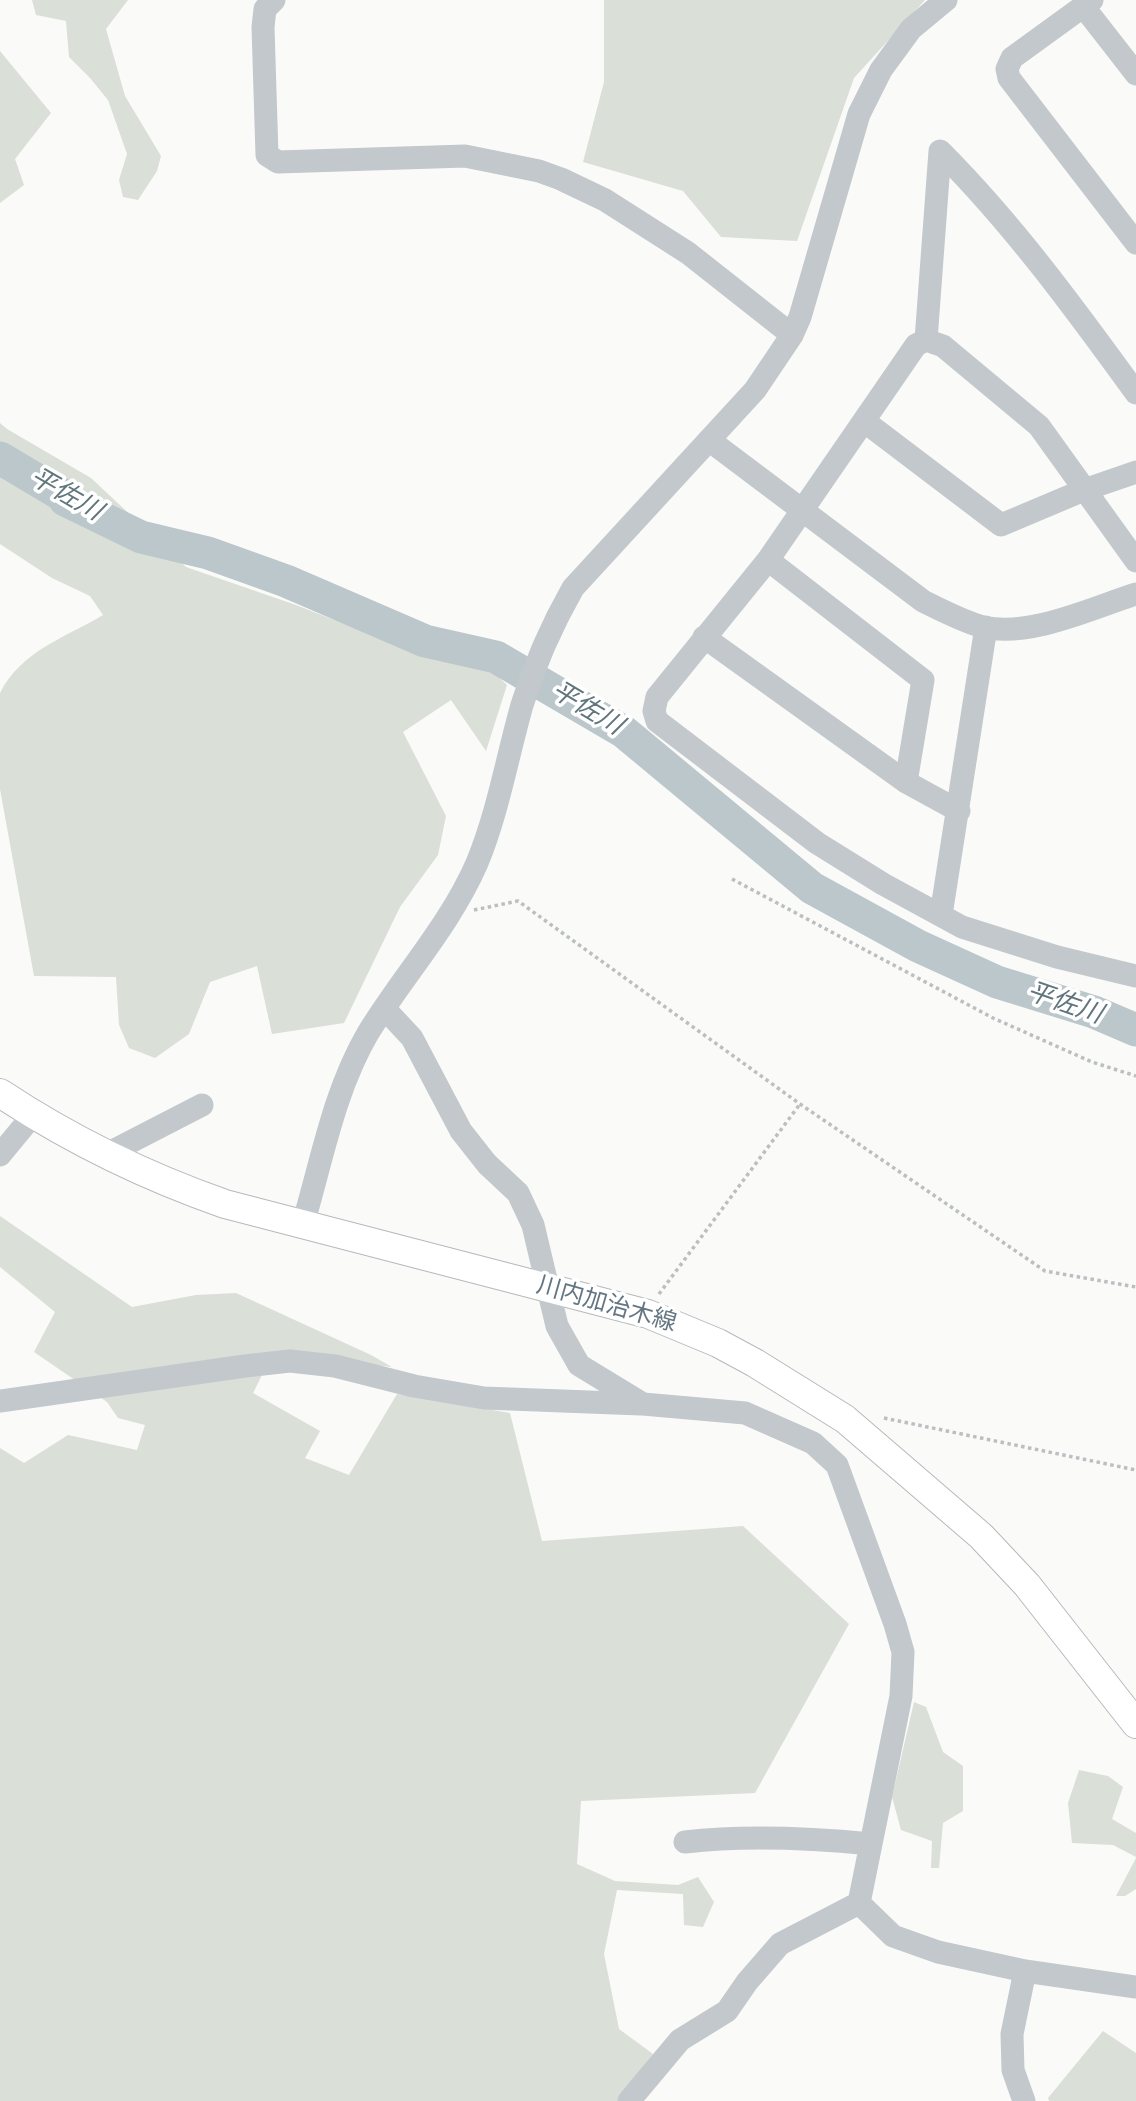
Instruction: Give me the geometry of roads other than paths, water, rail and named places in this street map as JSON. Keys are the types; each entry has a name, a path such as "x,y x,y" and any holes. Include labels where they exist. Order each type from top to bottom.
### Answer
{"main road":[{"name":"川内加治木線","path":"0,1093 33,1115 105,1155 178,1188 225,1204 648,1314 718,1343 746,1358 845,1419 981,1536 1027,1586 1136,1724"}],"street":[{"path":"274,0 265,9 263,27 267,155 278,162 465,156 540,171 605,200 677,247 792,335"},
{"path":"303,1224 344,1081 368,1034 450,912 475,867 504,780 522,705 554,623 573,588 755,390 792,335 807,298 859,114 881,70 911,29 946,0"},
{"path":"1136,74 1088,3 1012,58 1007,69 1009,78 1136,243"},
{"path":"926,340 940,151 964,175 1068,300 1136,393"},
{"path":"1136,561 1039,426 943,346 926,340 916,345 768,560 657,697 654,711 657,721 817,843 883,884 962,927 1057,957 1136,976"},
{"path":"864,421 1001,525 1084,490 1136,472"},
{"path":"709,440 923,601 954,617 986,627 1039,626 1136,594"},
{"path":"768,560 923,680 906,782"},
{"path":"941,915 986,627"},
{"path":"704,637 906,782 959,811"},
{"path":"385,1009 412,1038 461,1131 486,1164 517,1193 533,1225 557,1326 579,1365 643,1404"},
{"path":"105,1155 202,1105"},
{"path":"0,1155 33,1115"},
{"path":"0,1401 290,1362 335,1367 414,1386 484,1398 643,1404 745,1413 813,1443 837,1465 903,1652 901,1696 859,1903"},
{"path":"685,1842 723,1837 820,1839 871,1844"},
{"path":"859,1903 893,1936 938,1952 1025,1971 1136,1987"},
{"path":"629,2101 680,2039 727,2011 747,1982 780,1944 859,1903"},
{"path":"1024,2101 1013,2070 1012,2034 1025,1971"}],"waterway":[{"name":"平佐川","path":"0,458 62,495 65,500 141,537 208,553 286,581 425,641 496,657 624,732 812,888 918,946 997,982 1094,1012 1136,1030"}]}
